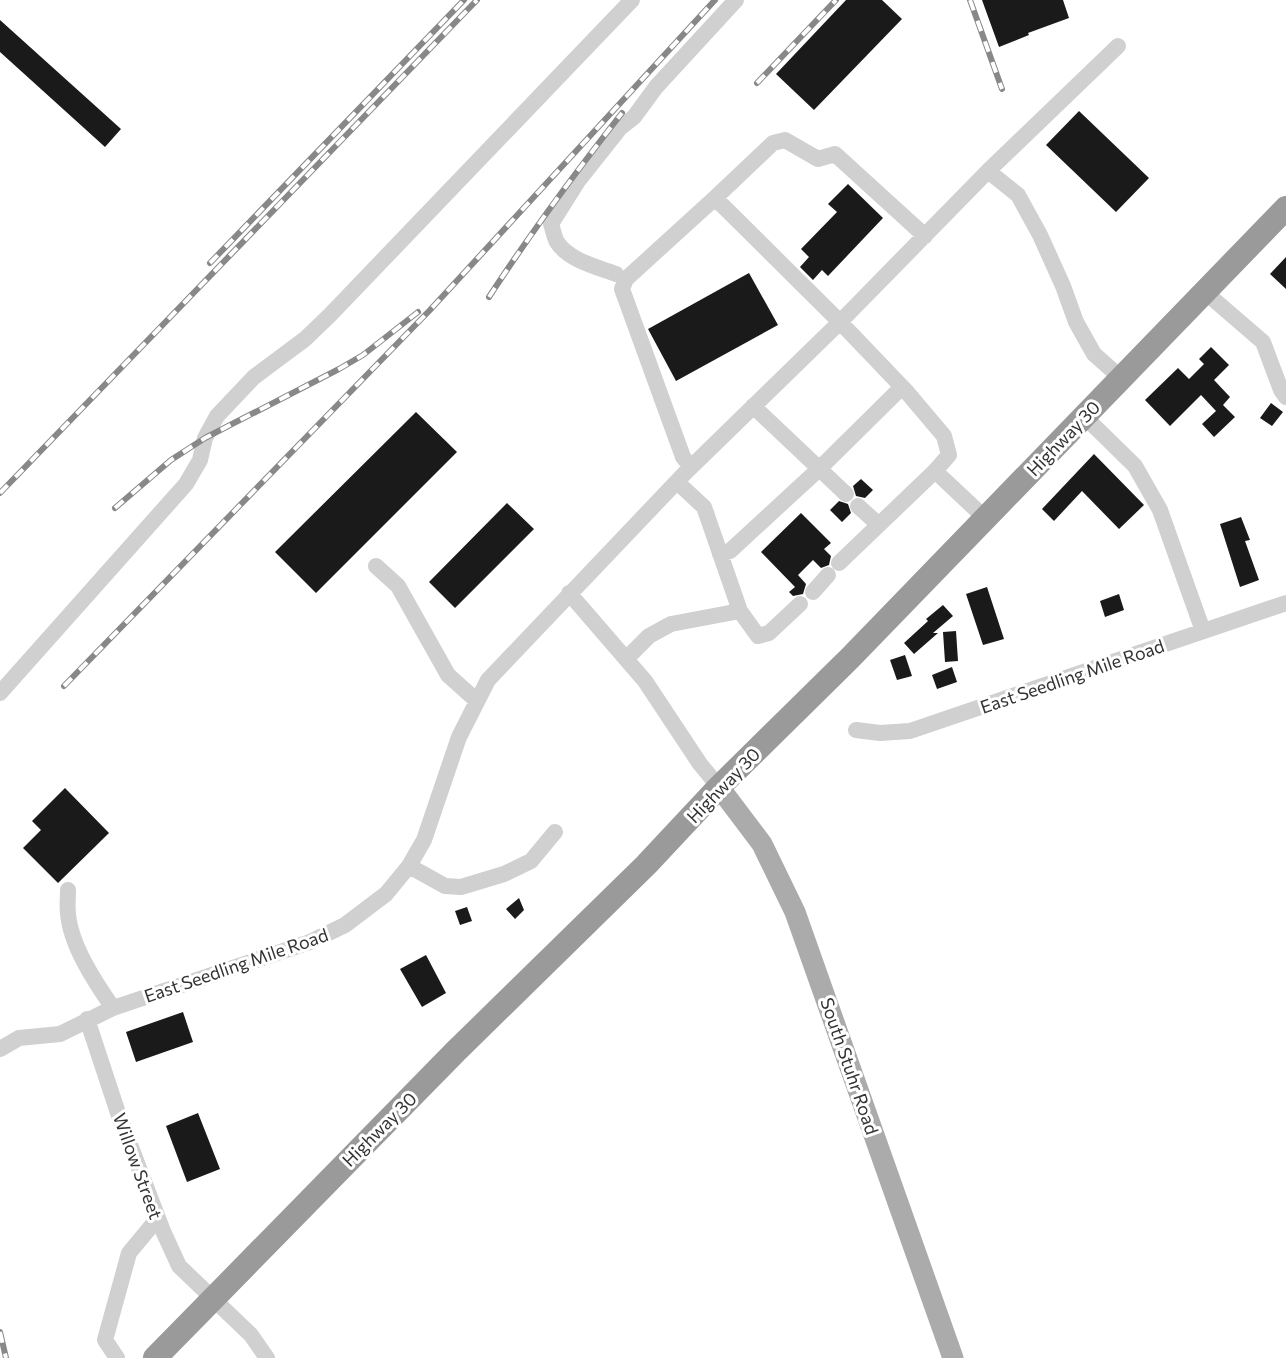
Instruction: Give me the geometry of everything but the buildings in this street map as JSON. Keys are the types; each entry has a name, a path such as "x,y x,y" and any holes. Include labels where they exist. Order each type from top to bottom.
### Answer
{"highway":[{"name":"Highway 30","path":"155,1358 456,1051 646,865 719,787 850,658 1286,208"}],"main road":[{"name":"South Stuhr Road","path":"719,787 762,844 795,912 953,1358"}],"street":[{"path":"0,694 186,484 200,460 205,438 217,416 254,377 304,339 330,315 632,0"},
{"path":"616,274 583,262 567,252 557,242 551,224 578,181 620,128 634,117 656,87 736,0"},
{"name":"East Seedling Mile Road","path":"0,1049 19,1038 60,1034 113,1008 310,942 331,933 364,912 386,894 410,866 424,840 459,737 488,680 569,592 691,467 840,322 988,171 1118,46"},
{"path":"691,467 683,457 622,289 626,279 773,143 784,140 818,159 835,154 925,236"},
{"path":"988,171 1018,195 1049,255 1076,322 1094,354 1121,378"},
{"path":"716,198 902,387 944,436 950,455 813,592"},
{"path":"1205,292 1263,342 1281,390 1286,397"},
{"path":"720,554 730,551 819,469 902,387"},
{"path":"753,406 879,525"},
{"path":"1084,416 1135,466 1160,510 1203,632"},
{"path":"936,471 985,518"},
{"path":"677,482 704,507 740,611 758,636 769,633 800,604"},
{"path":"376,566 398,586 448,675 477,701"},
{"path":"569,592 645,681 700,764 719,787"},
{"name":"East Seedling Mile Road","path":"856,730 880,733 910,731 1286,603"},
{"path":"627,658 649,636 671,624 740,611"},
{"path":"410,866 445,886 461,887 504,874 531,861 555,832"},
{"path":"68,890 68,915 78,947 94,981 113,1008"},
{"name":"Willow Street","path":"87,1019 118,1113 179,1266 251,1335 267,1358"},
{"path":"117,1358 105,1340 129,1253 158,1218"}],"railway":[{"path":"210,263 464,0"},
{"path":"0,493 477,0"},
{"path":"64,686 430,310 715,0"},
{"path":"757,83 836,0"},
{"path":"970,0 1002,89"},
{"path":"489,297 553,204 622,113"},
{"path":"115,508 171,460 205,438 363,355 418,312"},
{"path":"0,1332 6,1358"}]}
